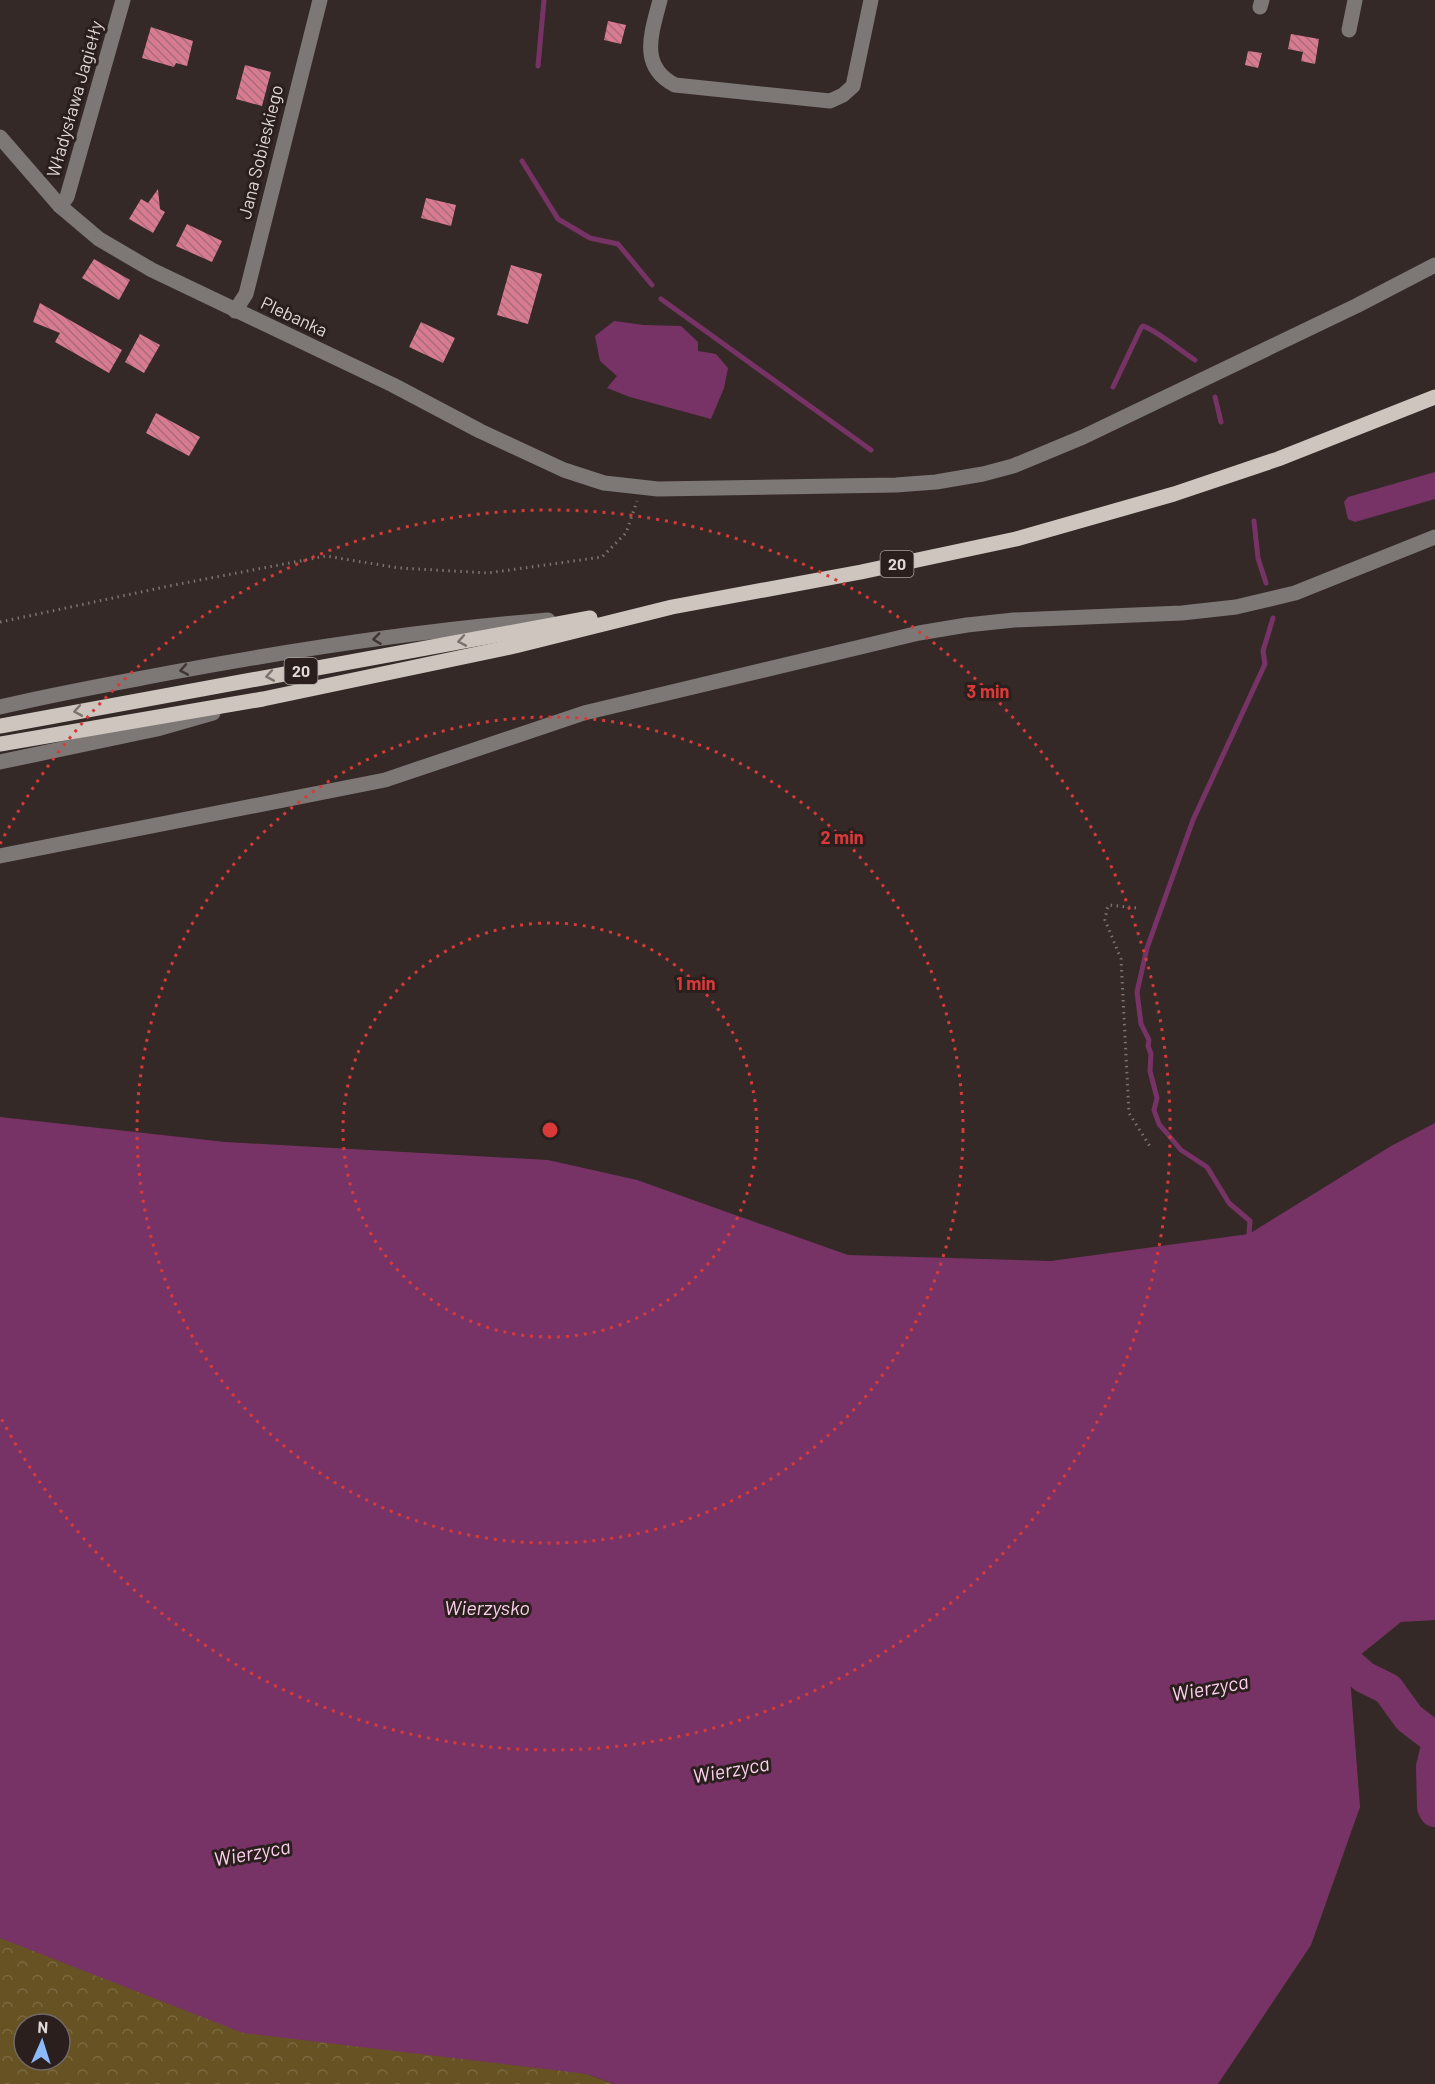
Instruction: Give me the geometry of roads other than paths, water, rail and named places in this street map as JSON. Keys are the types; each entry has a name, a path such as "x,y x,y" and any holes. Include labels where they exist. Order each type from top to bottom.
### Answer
{"main road":[{"name":"20","path":"0,726 602,616 672,607 872,570 1016,539 1120,510 1278,459 1435,397"},
{"name":"20","path":"0,744 263,699 515,646 672,607"}],"street":[{"name":"Władysława Jagiełły","path":"60,206 67,197 123,0"},
{"name":"Jana Sobieskiego","path":"235,311 246,294 320,0"},
{"path":"660,0 650,55 655,69 664,79 675,84 830,101 843,95 853,86 871,0"},
{"path":"1349,30 1356,0"},
{"name":"Plebanka","path":"0,137 60,206 99,239 152,270 393,385 526,453 574,474 604,483 642,488 896,485 958,479 1013,466 1056,449 1166,398 1435,265"},
{"path":"0,856 385,780 584,713 919,633 1014,620 1182,613 1259,602 1295,593 1435,537"},
{"path":"0,707 77,690 330,645 494,624 602,616"},
{"path":"0,762 157,729 263,699"}],"water":[{"path":"614,321 681,326 698,342 698,351 716,354 728,368 724,388 711,419 630,397 607,388 617,376 600,361 595,336"},
{"path":"1435,472 1435,499 1355,522 1348,519 1344,502 1348,497"},
{"name":"Wierzysko","path":"0,1117 225,1142 548,1160 637,1180 848,1255 1051,1261 1249,1234 1391,1146 1435,1123 1435,1620 1401,1622 1349,1664 1360,1807 1311,1945 1218,2084 614,2084 587,2074 243,2033 0,1938"}],"waterway":[{"path":"538,66 544,0"},
{"path":"522,161 558,219 590,238 618,244 652,285"},
{"path":"661,299 871,450"},
{"path":"1113,387 1143,326 1195,360"},
{"path":"1215,397 1221,422"},
{"path":"1254,521 1258,558 1266,583"},
{"path":"1249,1234 1250,1221 1229,1203 1207,1167 1181,1150 1159,1124 1154,1110 1157,1098 1150,1071 1149,1040 1141,1024 1137,992 1147,948 1193,820 1265,664 1263,651 1273,618"},
{"name":"Wierzyca","path":"1308,1671 1349,1664 1364,1677 1388,1689 1409,1718 1435,1738"},
{"name":"Wierzyca","path":"1435,1754 1432,1767 1435,1811"}]}
